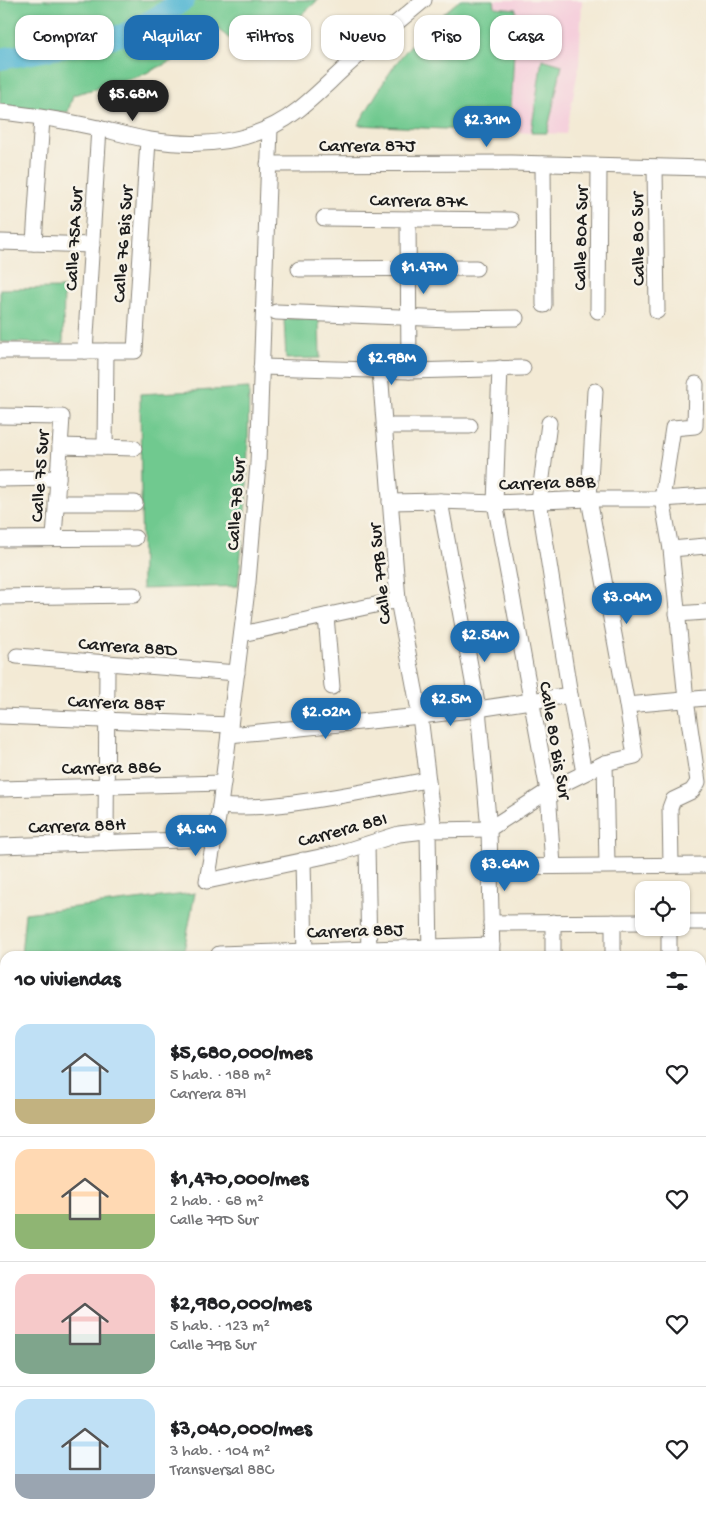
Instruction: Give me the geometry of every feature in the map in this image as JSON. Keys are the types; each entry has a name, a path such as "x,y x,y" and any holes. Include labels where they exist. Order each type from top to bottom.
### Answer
{"street":[{"path":"0,112 99,128 148,140 190,144 232,140 270,128 298,111 419,2"},
{"path":"34,243 42,118"},
{"name":"Calle 75A Sur","path":"85,351 99,128"},
{"name":"Calle 78 Sur","path":"207,880 220,806 242,634 258,464 270,128"},
{"name":"Calle 76 Bis Sur","path":"106,351 135,351 148,140"},
{"name":"Carrera 87J","path":"268,164 543,164 706,168"},
{"path":"543,164 544,305"},
{"name":"Calle 80A Sur","path":"598,311 600,166"},
{"name":"Calle 80 Sur","path":"655,167 657,311"},
{"name":"Carrera 87K","path":"324,218 511,220"},
{"path":"408,219 409,371"},
{"path":"1,242 92,245"},
{"path":"299,269 476,268"},
{"path":"276,312 409,317 516,318"},
{"path":"0,351 106,351 105,447"},
{"path":"261,367 380,371 523,368"},
{"name":"Calle 80 Bis Sur","path":"500,368 495,503 548,791 553,866"},
{"name":"Calle 79B Sur","path":"380,371 398,600 420,716 427,780 431,830 430,951"},
{"path":"671,865 670,808 673,800 698,785 686,700 671,549 662,499 674,428 695,426 696,384"},
{"path":"489,829 548,791 584,773 605,763 635,756 589,499 595,391"},
{"name":"Calle 75 Sur","path":"0,416 62,417 54,538"},
{"path":"549,423 540,501 584,773"},
{"path":"384,426 470,426"},
{"path":"60,446 134,448"},
{"path":"0,478 58,478"},
{"name":"Carrera 88B","path":"390,502 495,503 589,499 662,499 706,496"},
{"path":"440,501 478,709 489,829 492,950"},
{"path":"56,503 135,503"},
{"path":"0,538 135,538"},
{"path":"671,549 706,546"},
{"path":"0,597 134,595"},
{"path":"242,634 398,600"},
{"path":"677,614 706,612"},
{"path":"326,616 332,688"},
{"name":"Carrera 88D","path":"17,656 237,673"},
{"path":"106,843 107,663"},
{"name":"Carrera 88F","path":"0,716 107,720 230,730 420,716 570,695"},
{"path":"627,705 706,698"},
{"path":"605,763 607,866"},
{"path":"220,806 269,806 335,797 427,780"},
{"name":"Carrera 88G","path":"0,789 223,784"},
{"name":"Carrera 88I","path":"207,880 339,853 399,834 431,830 489,829"},
{"name":"Carrera 88H","path":"0,846 215,839"},
{"path":"367,844 369,951"},
{"path":"304,860 305,951"},
{"path":"490,867 706,864"},
{"path":"553,922 553,951"},
{"path":"613,922 613,951"},
{"path":"491,923 635,922"},
{"path":"690,922 706,922"},
{"path":"669,936 669,951"},
{"name":"Carrera 88J","path":"430,951 492,950"}],"shaded area":[{"path":"494,0 582,0 579,65 566,134 510,132 514,60 562,60 562,15 516,15 516,9 495,7"}],"green space":[{"path":"0,0 318,0 302,15 229,15 229,38 219,30 219,15 124,15 124,60 174,60 140,76 73,95 68,112 37,111 0,105"},
{"path":"460,0 494,0 495,7 516,9 516,15 490,15 490,60 514,60 510,132 358,125 395,65 399,60 404,60 404,54 414,42 414,60 480,60 480,15 442,15"},
{"path":"542,60 562,65 547,133 531,133"},
{"path":"64,288 63,344 0,342 0,289"},
{"path":"319,318 320,358 286,359 284,319"},
{"path":"249,388 247,491 238,586 142,589 140,394"},
{"path":"195,893 184,951 21,951 25,913"}],"waterway":[{"path":"0,59 123,35 154,19 184,0"}]}
